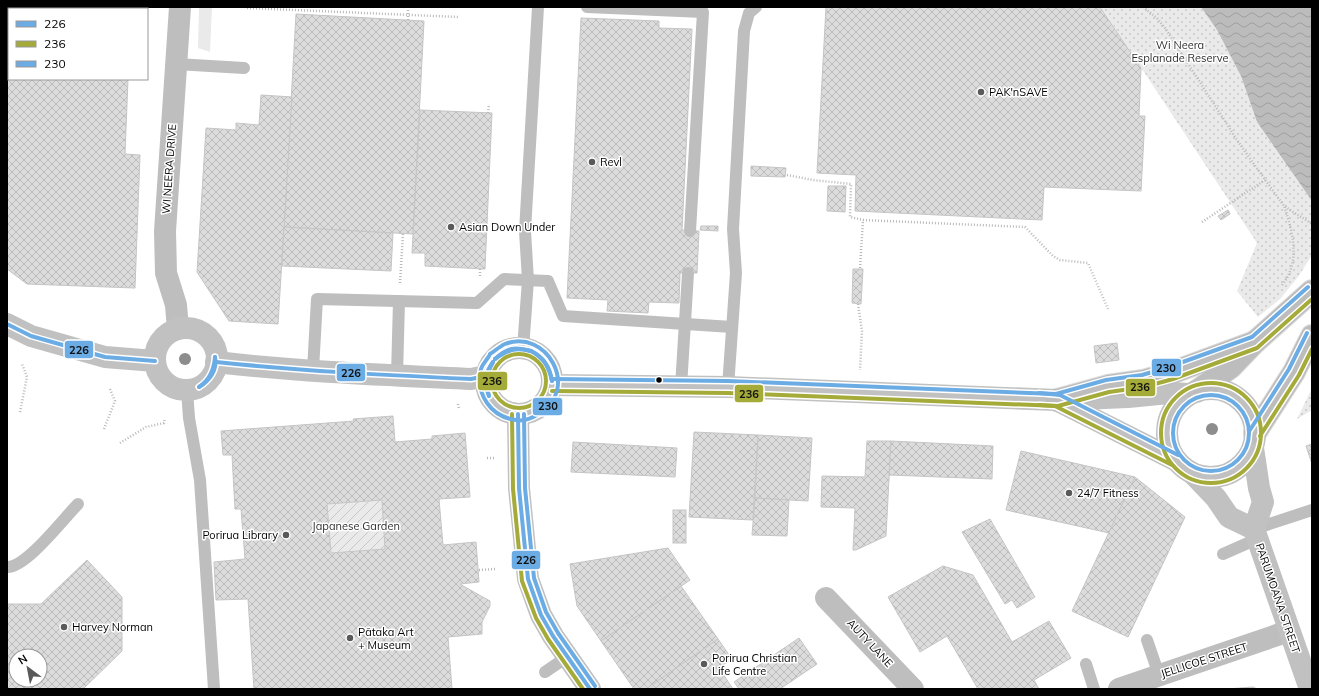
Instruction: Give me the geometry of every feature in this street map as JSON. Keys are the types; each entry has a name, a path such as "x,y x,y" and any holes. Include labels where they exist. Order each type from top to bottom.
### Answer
{"main road":[{"path":"1175,460 1167,443 1167,423 1175,406 1231,368 1255,342 1312,291"},
{"path":"7,324 31,336 105,357 155,361"},
{"path":"188,328 197,330 206,336 212,343 216,352 216,362 213,373 206,382 196,388 187,390 175,388 166,384 160,376 155,361 155,355 159,343 167,334 178,329 188,328"},
{"path":"1057,400 1175,460 1193,474 1208,478 1228,474 1244,462 1254,441 1294,372 1312,336"},
{"path":"1057,400 1108,386 1143,381 1171,373 1255,342"},
{"path":"523,348 535,352 545,361 551,372 552,385 548,396 541,406 530,412 518,414 506,412 495,405 486,389 486,376 490,364 499,355 510,349 523,348"},
{"path":"216,362 396,375 471,378 486,376"},
{"path":"552,385 728,387 1057,400 1128,397 1194,392 1205,389 1218,390 1230,393 1248,409 1252,417 1254,441"},
{"path":"518,414 519,488 528,578 541,615 567,657 590,689"},
{"name":"PARUMOANA STREET","path":"1254,441 1262,502 1256,534 1310,689"},
{"name":"PARUMOANA STREET","path":"1193,474 1216,498 1229,517 1256,534"}],"street":[{"name":"WI NEERA DRIVE","path":"178,329 176,305 166,273 165,231 180,7"},
{"name":"AUTY LANE","path":"826,598 913,689"},
{"name":"JELLICOE STREET","path":"1119,689 1289,631"}],"lane":[{"path":"523,348 528,280 525,231 538,7"},
{"path":"587,7 703,12 690,231"},
{"path":"728,387 736,273 733,229 744,31 750,12 756,7"},
{"path":"176,64 244,68"},
{"path":"682,387 688,273"},
{"path":"313,370 317,299 477,303 504,279 548,281 563,316 732,327"},
{"path":"396,375 399,301"},
{"path":"187,390 189,418 200,480 214,689"},
{"path":"7,567 22,562 78,504"},
{"path":"1223,554 1256,534 1312,510"},
{"path":"1147,640 1159,675"},
{"path":"545,672 567,657"},
{"path":"1086,664 1094,689"}],"path":[{"path":"408,7 408,20"},
{"path":"1143,7 1157,18 1165,28 1241,146 1284,206 1291,226 1294,241 1293,264 1280,287"},
{"path":"247,8 459,17"},
{"path":"488,113 489,104"},
{"path":"787,175 851,184 850,217 863,220 1025,227 1053,256 1060,260 1088,263 1108,309"},
{"path":"1202,222 1265,180"},
{"path":"1284,206 1312,224"},
{"path":"860,268 863,220"},
{"path":"399,301 403,234"},
{"path":"858,304 862,331 860,370"},
{"path":"20,412 27,377 22,364"},
{"path":"104,429 115,401 110,389"},
{"path":"458,404 459,409"},
{"path":"120,443 146,428 164,423 165,418"},
{"path":"487,458 497,458"},
{"path":"479,570 495,569"}],"green space":[{"path":"199,7 212,7 210,52 198,48"},
{"name":"Wi Neera Esplanade Reserve","path":"1101,7 1201,7 1217,30 1241,76 1257,122 1312,201 1312,255 1298,277 1280,299 1258,317 1237,291 1257,243"},
{"path":"1312,388 1312,410 1297,419"},
{"name":"Japanese Garden","path":"382,500 385,549 331,553 327,504"}],"water":[{"path":"1201,7 1312,7 1312,201 1257,122 1241,76 1217,30"}],"building":[{"path":"7,7 125,7 8,8 8,80 128,80 125,154 140,155 135,288 27,284 7,269"},
{"name":"PAK'nSAVE","path":"826,7 1100,7 1141,68 1139,116 1145,116 1141,191 1044,187 1042,220 855,211 856,175 817,173"},
{"path":"296,14 424,21 413,234 284,227"},
{"path":"581,18 659,21 659,28 692,29 682,230 699,231 697,273 680,273 679,303 649,302 648,313 607,311 608,300 567,298"},
{"path":"261,95 292,97 278,324 229,321 197,272 206,128 236,130 236,123 259,125"},
{"path":"420,110 492,113 485,269 425,266 425,253 412,253"},
{"path":"751,166 786,168 785,177 751,176"},
{"path":"828,186 846,186 845,212 827,211"},
{"path":"1228,210 1230,214 1221,220 1218,216"},
{"path":"701,226 718,226 718,231 700,230"},
{"path":"284,227 393,233 391,271 282,266"},
{"path":"853,269 863,269 861,304 852,303"},
{"path":"1117,343 1119,360 1096,363 1094,346"},
{"path":"393,416 395,442 432,439 432,436 465,433 470,497 439,499 443,545 476,542 479,582 460,584 490,601 490,606 482,622 482,634 448,637 452,689 254,689 248,599 216,600 214,562 245,559 241,509 235,509 232,455 223,455 221,431 354,421 353,419","holes":["382,500 385,549 331,553 327,504"]},
{"path":"694,432 758,435 753,520 689,517"},
{"path":"758,435 812,438 808,501 755,498"},
{"path":"867,441 891,441 886,536 853,550 855,508 821,507 822,476 865,477"},
{"path":"891,441 993,446 992,479 889,475"},
{"path":"573,442 677,448 675,477 571,472"},
{"path":"1312,444 1312,464 1306,446"},
{"name":"24/7 Fitness","path":"1021,451 1135,477 1109,533 1006,510"},
{"path":"1135,477 1185,517 1128,637 1072,611"},
{"path":"755,498 789,500 787,536 752,535"},
{"path":"673,510 686,510 686,543 673,543"},
{"path":"990,519 1035,597 1017,608 1012,600 1005,604 962,532"},
{"path":"668,548 690,580 601,641 577,606 570,564"},
{"name":"Harvey Norman","path":"87,560 122,597 122,651 83,689 7,689 7,604 41,604"},
{"path":"943,566 973,575 1012,642 1049,621 1071,658 1034,680 1039,689 978,689 947,636 920,652 888,597"},
{"path":"681,586 718,639 646,689 634,689 601,641"},
{"path":"799,638 817,664 780,689 739,689 734,682"},
{"name":"Porirua Christian Life Centre","path":"718,639 732,659 719,668 733,689 646,689"},
{"path":"1253,687 1257,689 1227,689"}],"transit line":[{"name":"230","path":"552,379 728,381 1056,394 1106,380 1142,375 1169,367 1252,337 1308,287"},
{"name":"236","path":"552,391 728,393 1058,406 1109,392 1144,387 1173,379 1257,348 1312,299"},
{"name":"226","path":"7,324 31,336 105,357 155,361"},
{"name":"230","path":"1250,430 1289,369 1307,333"},
{"name":"230","path":"489,356 481,369 480,387 487,403 492,409 507,418 525,420 539,414 551,403 557,390 558,376 553,363 545,352 534,345 520,341 505,344 490,354"},
{"name":"226","path":"495,359 507,350 516,348 531,351"},
{"name":"226","path":"495,359 504,353 516,349 531,351"},
{"name":"236","path":"1260,436 1299,375 1312,349"},
{"name":"226","path":"531,351 536,353 546,363 550,371 552,381"},
{"name":"226","path":"531,351 545,363 552,381"},
{"name":"236","path":"519,354 529,356 538,362 544,371 546,381 544,391 538,400 529,406 519,408 509,406 500,400 494,391 492,381 494,371 500,362 509,356 519,354"},
{"name":"226","path":"199,387 211,374 215,357"},
{"name":"226","path":"199,387 212,375 216,362 215,357"},
{"name":"226","path":"216,362 407,376 471,379 486,376"},
{"name":"226","path":"489,396 486,386 486,378 488,370 493,362"},
{"name":"226","path":"489,396 487,378 493,362"},
{"name":"236","path":"1211,383 1230,387 1247,397 1257,414 1261,433 1257,452 1247,469 1230,479 1211,483 1192,479 1175,469 1165,452 1161,433 1165,414 1175,397 1192,387 1211,383"},
{"name":"230","path":"1039,393 1060,395 1178,455"},
{"name":"230","path":"1204,395 1218,395 1232,401 1243,412 1249,426 1249,433 1249,440 1246,448 1238,460 1232,465 1218,471 1204,471 1190,465 1179,454 1173,440 1173,426 1179,412 1190,401 1204,395"},
{"name":"236","path":"1039,405 1055,406 1172,465"},
{"name":"236","path":"512,414 513,489 522,581 536,618 548,639 583,689"},
{"name":"226","path":"518,414 519,488 528,579 541,615 553,636 590,689"},
{"name":"230","path":"524,414 525,488 534,578 546,612 558,633 595,686"}],"place":[{"name":"PAK'nSAVE","path":"981,92"},
{"name":"Revl","path":"592,162"},
{"name":"Asian Down Under","path":"451,227"},
{"name":"24/7 Fitness","path":"1069,493"},
{"name":"Porirua Library","path":"286,535"},
{"name":"Harvey Norman","path":"64,627"},
{"name":"Pātaka Art + Museum","path":"350,638"},
{"name":"Porirua Christian Life Centre","path":"704,664"}]}
